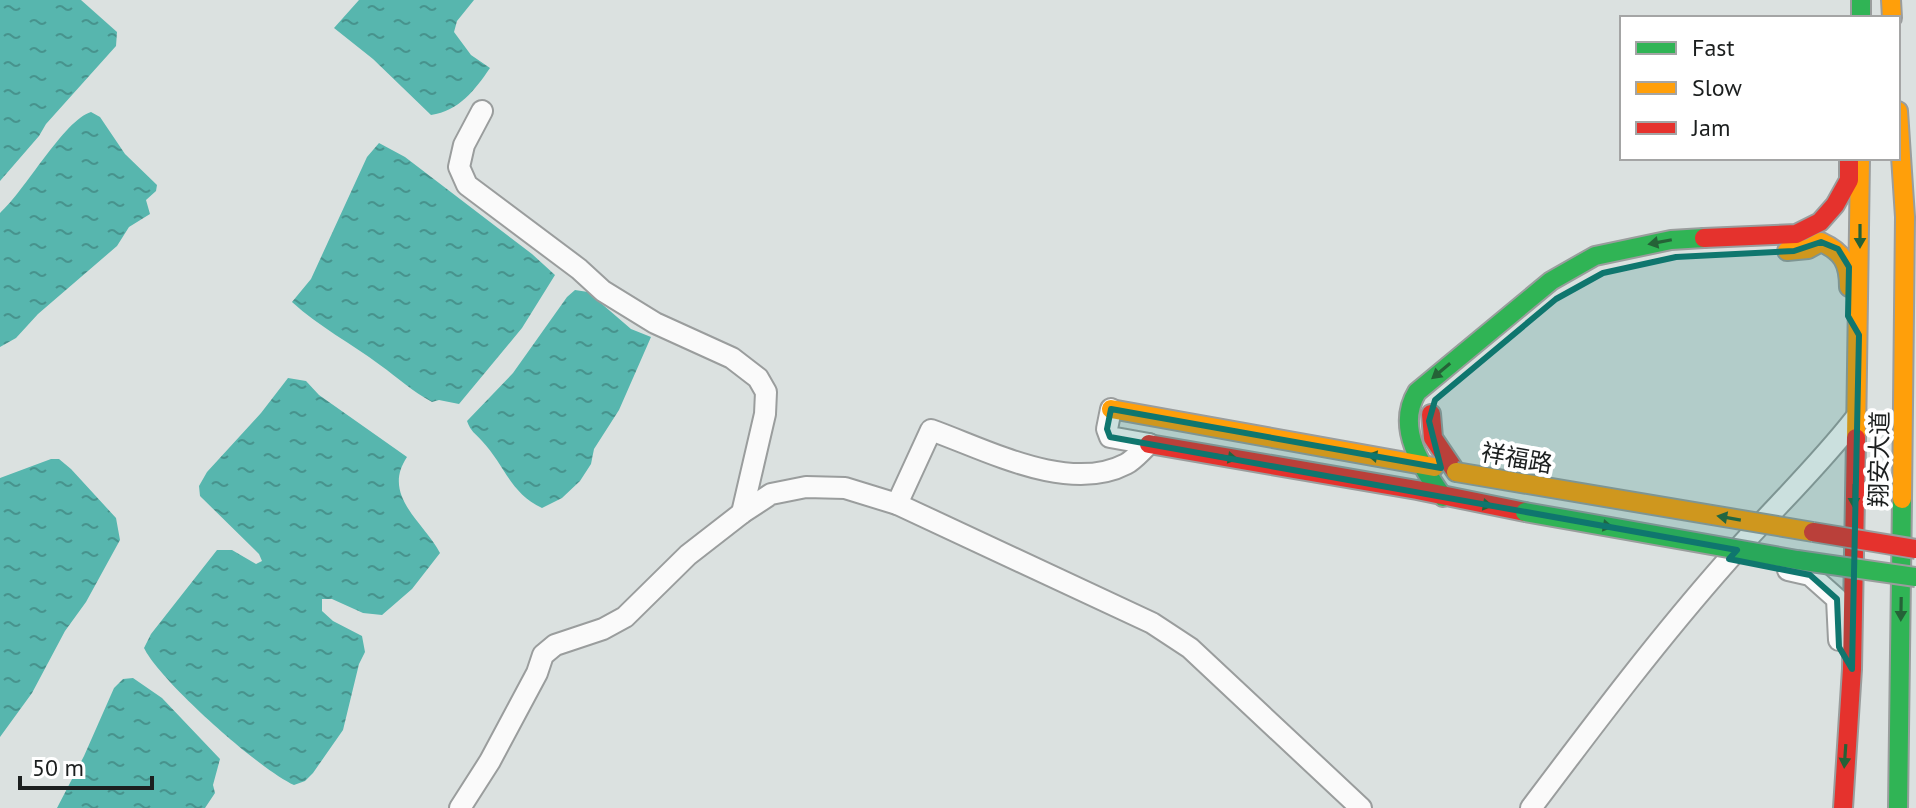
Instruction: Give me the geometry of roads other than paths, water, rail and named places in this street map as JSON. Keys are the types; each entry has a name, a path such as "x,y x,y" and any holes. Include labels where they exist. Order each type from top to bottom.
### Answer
{"main road":[{"name":"翔安大道","path":"1898,808 1905,217 1900,141"},
{"path":"1443,497 1420,464 1408,424 1415,395 1551,281 1595,256 1671,240 1796,234 1820,222 1835,205 1849,180 1849,160"},
{"name":"翔安大道","path":"1843,808 1852,669 1860,160"},
{"path":"1603,273 1676,257 1743,251 1794,251 1821,242 1838,249 1849,267 1848,316 1859,335"},
{"path":"1456,472 1437,451 1429,421 1435,400 1556,299 1568,293"},
{"name":"祥福路","path":"1111,409 1456,472 1916,549"},
{"path":"1149,444 1797,560 1916,577"}],"street":[{"path":"482,111 464,145 459,167 467,185 579,269 603,291 655,323 732,358 758,378 766,392 765,414 742,513"},
{"path":"1111,409 1107,429 1110,437 1149,444"},
{"path":"1531,808 1640,663 1855,419"},
{"path":"897,504 931,430 1043,471 1092,475 1127,464 1149,444"},
{"path":"460,808 490,761 537,673 543,655 555,645 603,629 625,617 688,555 771,494 806,487 845,488 897,504 1152,623 1190,648 1361,808"},
{"path":"1729,559 1810,575 1837,599 1839,647 1852,669"}],"water":[{"path":"0,0 81,0 117,32 116,46 0,181"},
{"path":"359,0 474,0 457,21 454,32 471,55 490,68 458,104 431,115 373,59 334,28"},
{"path":"91,112 100,117 125,154 157,185 156,191 146,200 150,214 129,227 117,246 38,314 16,338 0,347 0,213 69,128"},
{"path":"379,143 405,157 555,275 522,328 459,404 439,400 432,402 425,398 292,302 311,279 367,157"},
{"path":"575,290 588,292 631,329 651,337 619,410 594,449 591,464 580,481 562,498 542,508 515,486 467,421 513,373"},
{"path":"288,378 306,381 319,395 407,457 400,471 402,496 440,553 412,589 382,615 363,613 332,599 322,599 322,611 333,621 362,636 365,652 359,664 343,730 313,773 305,781 294,785 258,762 212,723 169,681 144,648 151,634 217,550 232,550 256,564 262,561 259,554 200,496 199,486 207,472"},
{"path":"51,459 59,459 71,469 116,518 120,540 32,693 0,737 0,478"},
{"path":"133,678 162,698 220,759 213,785 215,793 205,808 57,808 114,688 123,679"}]}
